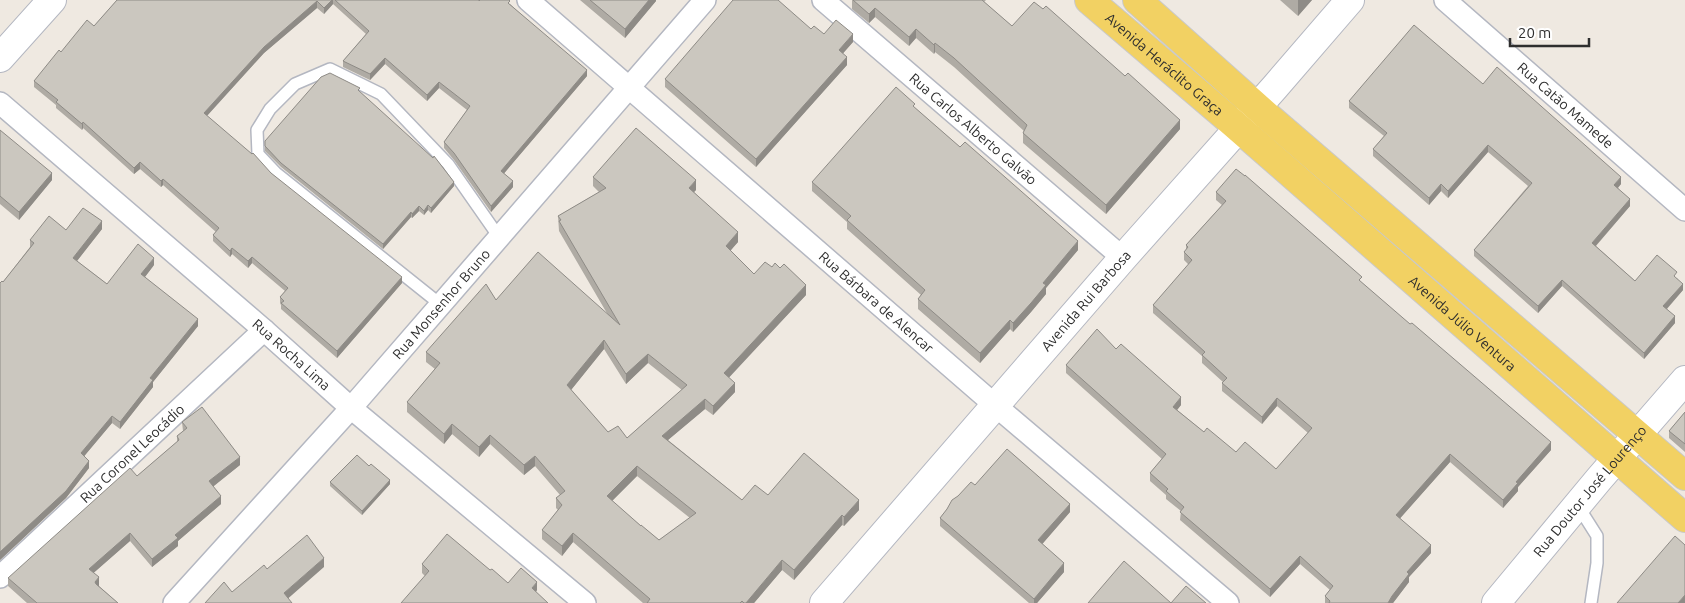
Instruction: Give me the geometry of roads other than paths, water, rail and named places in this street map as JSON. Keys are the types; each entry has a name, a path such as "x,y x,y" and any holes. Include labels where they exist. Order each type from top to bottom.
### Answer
{"main road":[{"path":"0,58 52,0"},
{"name":"Avenida Heráclito Graça","path":"1088,0 1238,128"},
{"name":"Avenida Heráclito Graça","path":"1137,0 1257,107"},
{"name":"Avenida Rui Barbosa","path":"824,603 1350,0"},
{"path":"1257,107 1685,476"},
{"name":"Avenida Júlio Ventura","path":"1238,128 1685,518"},
{"name":"Rua Doutor José Lourenço","path":"1496,603 1685,380"}],"street":[{"name":"Rua Bárbara de Alencar","path":"528,0 996,406 1228,603"},
{"name":"Rua Monsenhor Bruno","path":"174,603 351,408 705,0"},
{"name":"Rua Carlos Alberto Galvão","path":"823,0 1123,258"},
{"name":"Rua Catão Mamede","path":"1445,0 1685,210"},
{"name":"Rua Rocha Lima","path":"0,103 264,330 351,408 585,603"},
{"name":"Rua Coronel Leocádio","path":"0,577 264,330"}],"lane":[{"path":"440,304 276,173 258,154 257,130 270,109 296,84 330,69 381,94 448,164 499,237"},
{"path":"1578,506 1597,536 1597,563 1591,603"}]}
